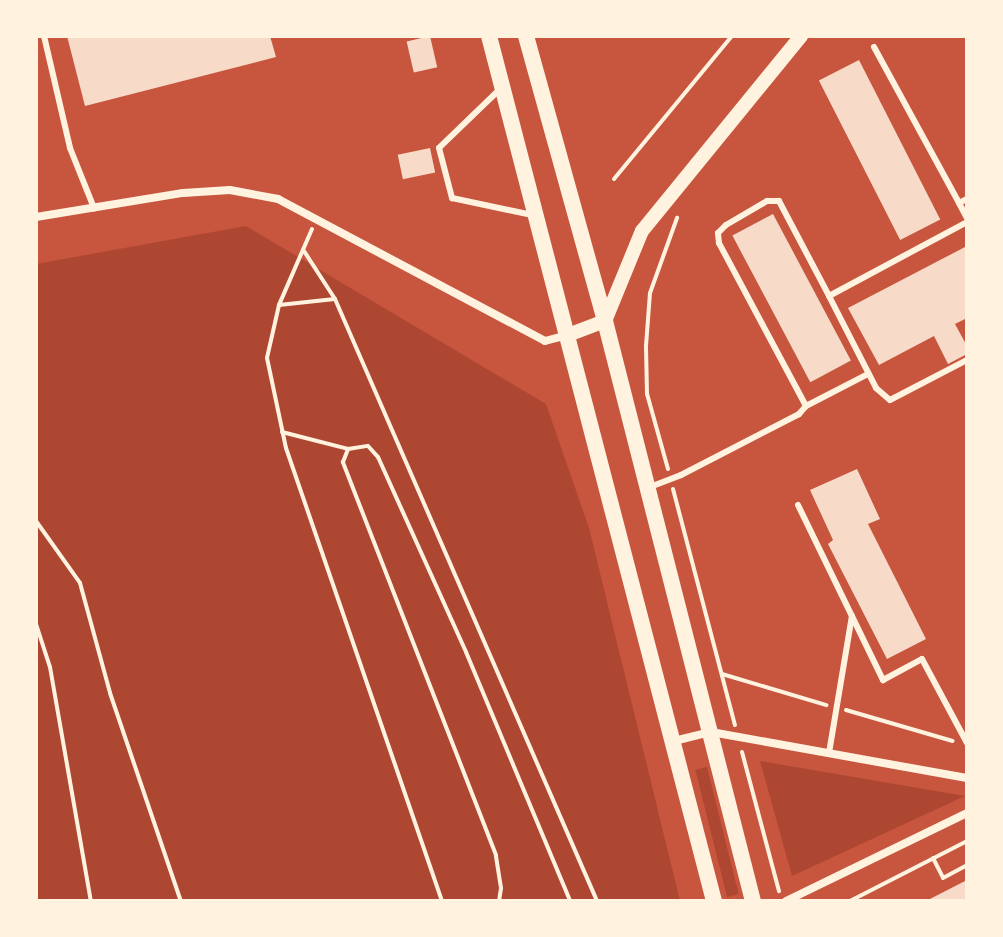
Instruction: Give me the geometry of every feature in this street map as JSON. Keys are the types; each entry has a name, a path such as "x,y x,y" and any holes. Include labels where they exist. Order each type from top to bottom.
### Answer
{"main road":[{"path":"489,36 714,901"},
{"path":"526,36 605,321 753,901"}],"street":[{"path":"36,217 183,193 230,190 278,199 545,341 605,321 642,231 801,36"},
{"path":"674,741 711,732 967,778"},
{"path":"786,901 967,813"}],"lane":[{"path":"44,36 70,148 94,208"},
{"path":"829,296 967,220 874,47"},
{"path":"502,87 439,148 452,198 538,216"},
{"path":"959,203 967,199"},
{"path":"806,406 719,243 718,233 767,201 779,201 868,374 876,388 890,400 967,360"},
{"path":"646,489 681,475 786,421 806,406 868,374"},
{"path":"798,505 883,680 922,659 967,743"},
{"path":"829,753 852,616"}],"path":[{"path":"614,179 732,36"},
{"path":"316,220 279,305 267,358 282,432 442,901"},
{"path":"303,249 335,299 597,901"},
{"path":"279,305 335,299"},
{"path":"282,432 348,449 368,446 378,457 466,652 570,901"},
{"path":"348,449 343,462 496,855 501,888 499,901"},
{"path":"36,521 80,583 110,693 181,901"},
{"path":"36,624 50,667 91,901"},
{"path":"850,901 967,841"},
{"path":"933,858 943,878 967,865"}],"shaded area":[{"path":"246,226 546,404 589,528 680,901 36,901 36,264"},
{"path":"760,761 965,796 792,876"},
{"path":"707,767 739,894 727,897 695,770"}],"building":[{"path":"67,36 270,36 276,57 85,106"},
{"path":"430,36 437,67 414,73 407,41"},
{"path":"859,60 940,219 900,240 819,80"},
{"path":"430,148 435,172 403,179 398,155"},
{"path":"773,214 851,361 810,382 732,236"},
{"path":"965,247 967,318 955,324 967,346 967,354 948,364 934,336 879,365 848,308"},
{"path":"857,469 880,519 868,524 926,639 887,659 828,544 833,540 810,490"},
{"path":"967,880 967,901 926,901"}]}
